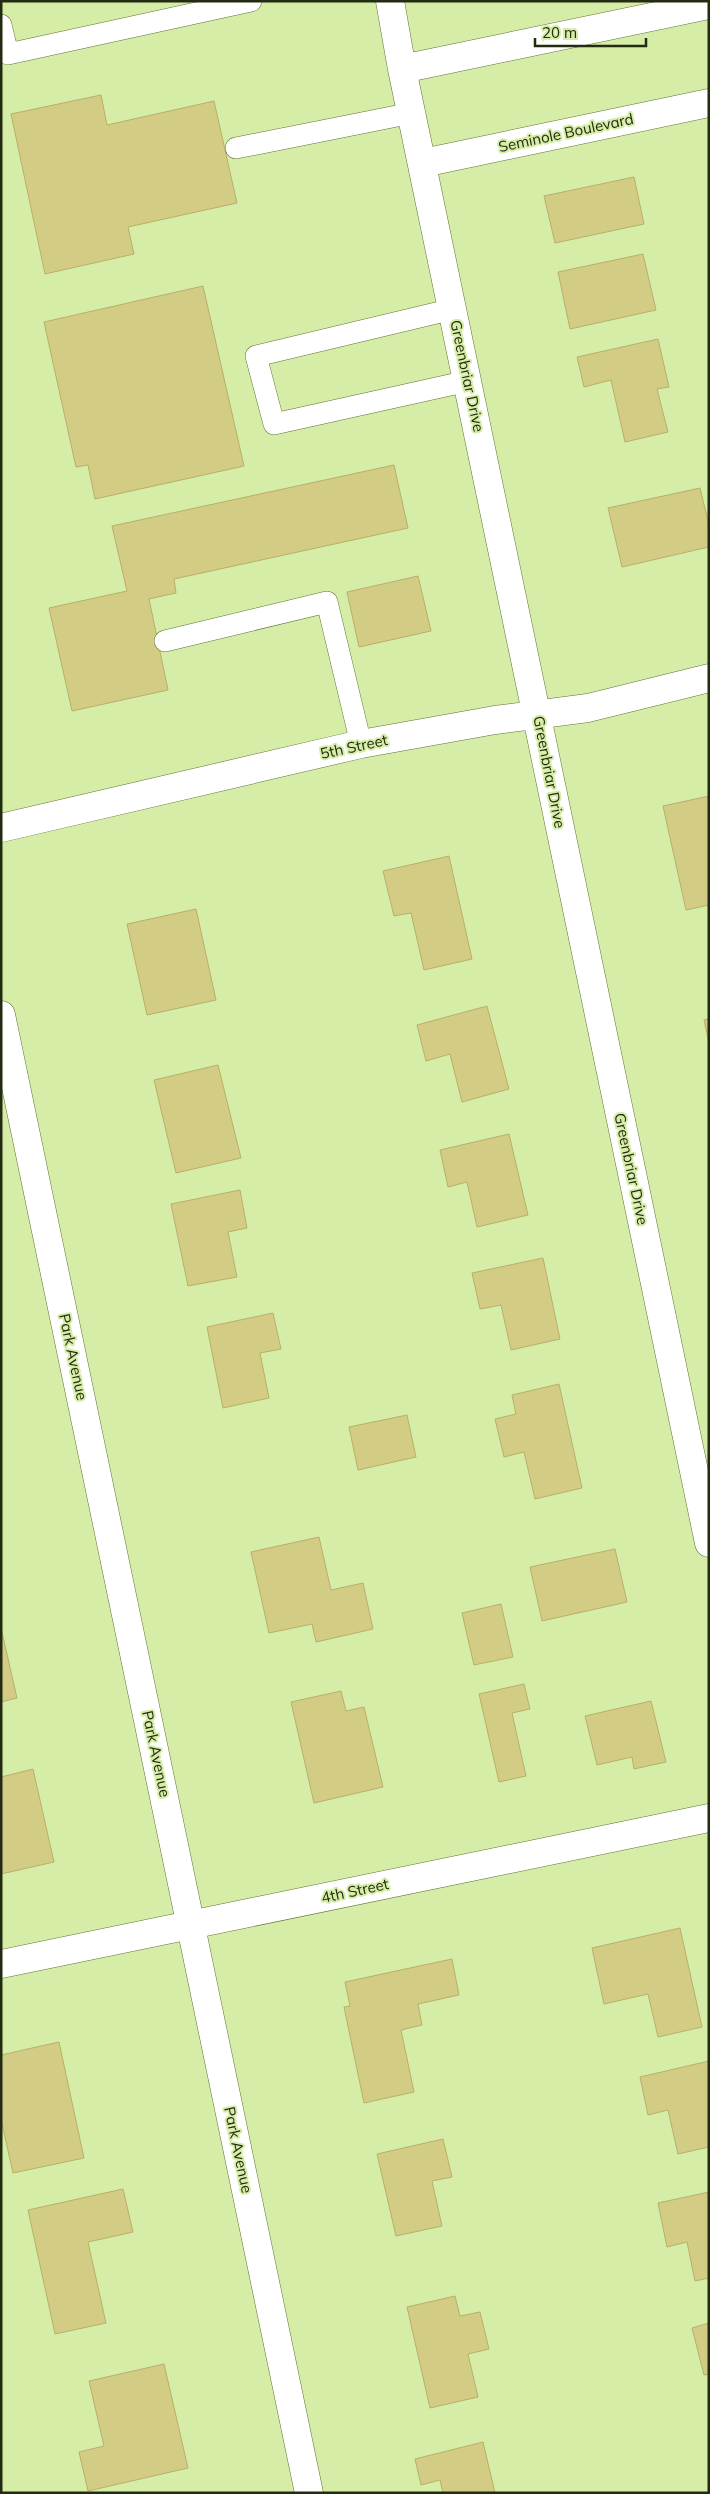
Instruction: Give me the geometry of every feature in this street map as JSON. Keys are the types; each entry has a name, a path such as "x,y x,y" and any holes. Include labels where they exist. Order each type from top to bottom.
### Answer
{"street":[{"name":"Greenbriar Drive","path":"390,1 402,69 538,714 709,1543"},
{"path":"402,69 709,5"},
{"name":"Seminole Boulevard","path":"423,163 709,103"},
{"name":"5th Street","path":"1,828 361,744 538,714 588,708 709,678"},
{"name":"Park Avenue","path":"1,1015 309,2493"},
{"name":"4th Street","path":"1,1964 709,1818"}],"lane":[{"path":"1,25 8,54 251,1"},
{"path":"236,148 412,113"},
{"path":"453,309 256,356 274,424 468,381"},
{"path":"165,641 327,602 361,744"}],"building":[{"path":"101,95 107,125 214,101 237,203 128,227 134,254 45,274 11,114"},
{"path":"634,177 644,224 555,243 544,196"},
{"path":"643,254 656,310 570,329 558,272"},
{"path":"203,286 244,466 95,499 88,465 76,467 44,322"},
{"path":"658,339 669,387 657,389 668,432 625,442 611,380 584,387 577,357"},
{"path":"394,465 408,528 174,579 176,593 149,599 168,690 72,711 49,608 127,591 112,526"},
{"path":"700,488 709,525 709,547 622,567 608,508"},
{"path":"418,576 431,631 359,647 347,592"},
{"path":"709,796 709,905 686,910 663,806"},
{"path":"449,856 472,959 424,970 411,913 394,916 383,871"},
{"path":"196,909 216,1000 147,1015 127,924"},
{"path":"487,1006 509,1089 462,1102 450,1054 426,1061 417,1025"},
{"path":"709,1019 709,1043 704,1020"},
{"path":"218,1065 241,1158 176,1173 154,1080"},
{"path":"509,1134 528,1215 477,1227 467,1182 448,1187 440,1150"},
{"path":"240,1190 247,1228 228,1232 237,1277 188,1286 171,1204"},
{"path":"543,1258 560,1339 511,1350 501,1305 480,1309 472,1273"},
{"path":"273,1313 281,1349 260,1353 269,1398 223,1408 207,1327"},
{"path":"559,1384 582,1488 535,1499 524,1452 504,1457 495,1419 516,1414 512,1395"},
{"path":"407,1415 416,1457 358,1470 349,1427"},
{"path":"319,1537 331,1590 363,1583 373,1629 316,1642 312,1624 269,1633 251,1552"},
{"path":"615,1549 627,1602 542,1621 530,1567"},
{"path":"501,1604 513,1657 474,1665 462,1613"},
{"path":"1,1628 17,1698 1,1702"},
{"path":"524,1684 530,1709 512,1713 526,1776 499,1782 479,1694"},
{"path":"341,1691 346,1711 364,1707 383,1787 314,1803 291,1702"},
{"path":"651,1701 666,1762 634,1769 632,1757 597,1765 585,1716"},
{"path":"33,1769 54,1862 1,1874 1,1777"},
{"path":"680,1928 702,2027 658,2037 648,1994 604,2004 592,1948"},
{"path":"452,1959 459,1995 418,2004 422,2025 401,2030 414,2092 364,2103 344,2007 350,2006 345,1982"},
{"path":"59,2042 84,2158 13,2173 1,2119 1,2055"},
{"path":"709,2061 709,2147 678,2154 668,2110 648,2115 640,2077"},
{"path":"443,2139 452,2177 432,2181 442,2226 396,2236 377,2154"},
{"path":"123,2189 133,2232 88,2242 106,2323 55,2334 28,2210"},
{"path":"709,2192 709,2278 695,2281 687,2242 667,2247 658,2203"},
{"path":"455,2296 460,2316 480,2312 489,2349 468,2354 478,2397 430,2408 407,2307"},
{"path":"709,2323 709,2374 704,2375 692,2328"},
{"path":"164,2364 188,2468 88,2491 79,2452 104,2446 89,2381"},
{"path":"483,2442 495,2493 443,2493 440,2480 421,2485 415,2459"}]}
